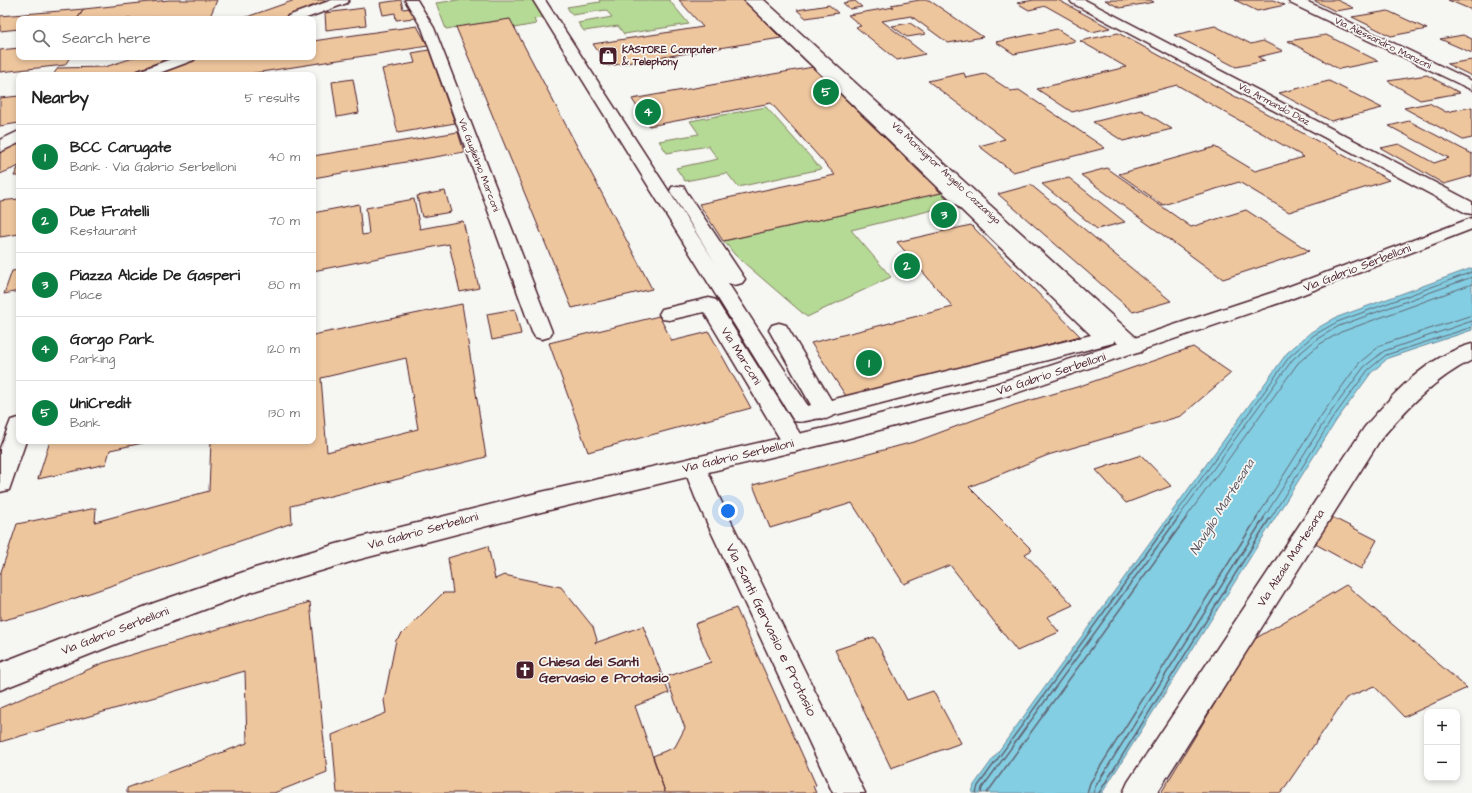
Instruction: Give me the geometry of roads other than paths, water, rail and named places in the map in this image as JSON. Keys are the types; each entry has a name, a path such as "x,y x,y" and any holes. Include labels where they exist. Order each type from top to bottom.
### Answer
{"street":[{"path":"300,16 343,0"},
{"name":"Via Guglielmo Marconi","path":"411,0 428,28 542,332"},
{"path":"539,0 802,415 826,411 1106,338 750,0"},
{"path":"554,0 735,279"},
{"name":"Via Monsignor Angelo Cazzaniga","path":"757,0 1134,347"},
{"name":"Via Armando Diaz","path":"1076,0 1472,208"},
{"name":"Via Alessandro Manzoni","path":"1294,0 1472,86"},
{"path":"149,72 181,60"},
{"path":"0,147 16,138"},
{"name":"Via Gabrio Serbelloni","path":"0,677 164,612 288,569 466,520 794,443 984,396 1134,347 1305,288 1472,223"},
{"name":"Via Marconi","path":"669,314 709,304 794,443"},
{"path":"780,330 826,411"},
{"name":"Via Alzaia Martesana","path":"1138,793 1372,434 1394,408 1423,380 1440,367 1472,351"},
{"path":"0,483 16,435"},
{"name":"Via Santi Gervasio e Protasio","path":"695,466 707,497 849,793"}],"water":[{"name":"Naviglio Martesana","path":"1472,268 1472,330 1388,358 1371,373 1336,421 1102,793 972,793 974,785 1287,353 1311,332 1335,318"}],"place":[{"name":"KASTORE Computer & Telephony","path":"608,56"},
{"name":"UniCredit","path":"826,92"},
{"name":"Gorgo Park","path":"648,112"},
{"name":"Piazza Alcide De Gasperi","path":"944,215"},
{"name":"Due Fratelli","path":"907,266"},
{"name":"BCC Carugate","path":"869,363"},
{"name":"Chiesa dei Santi Gervasio e Protasio","path":"525,670"}]}
